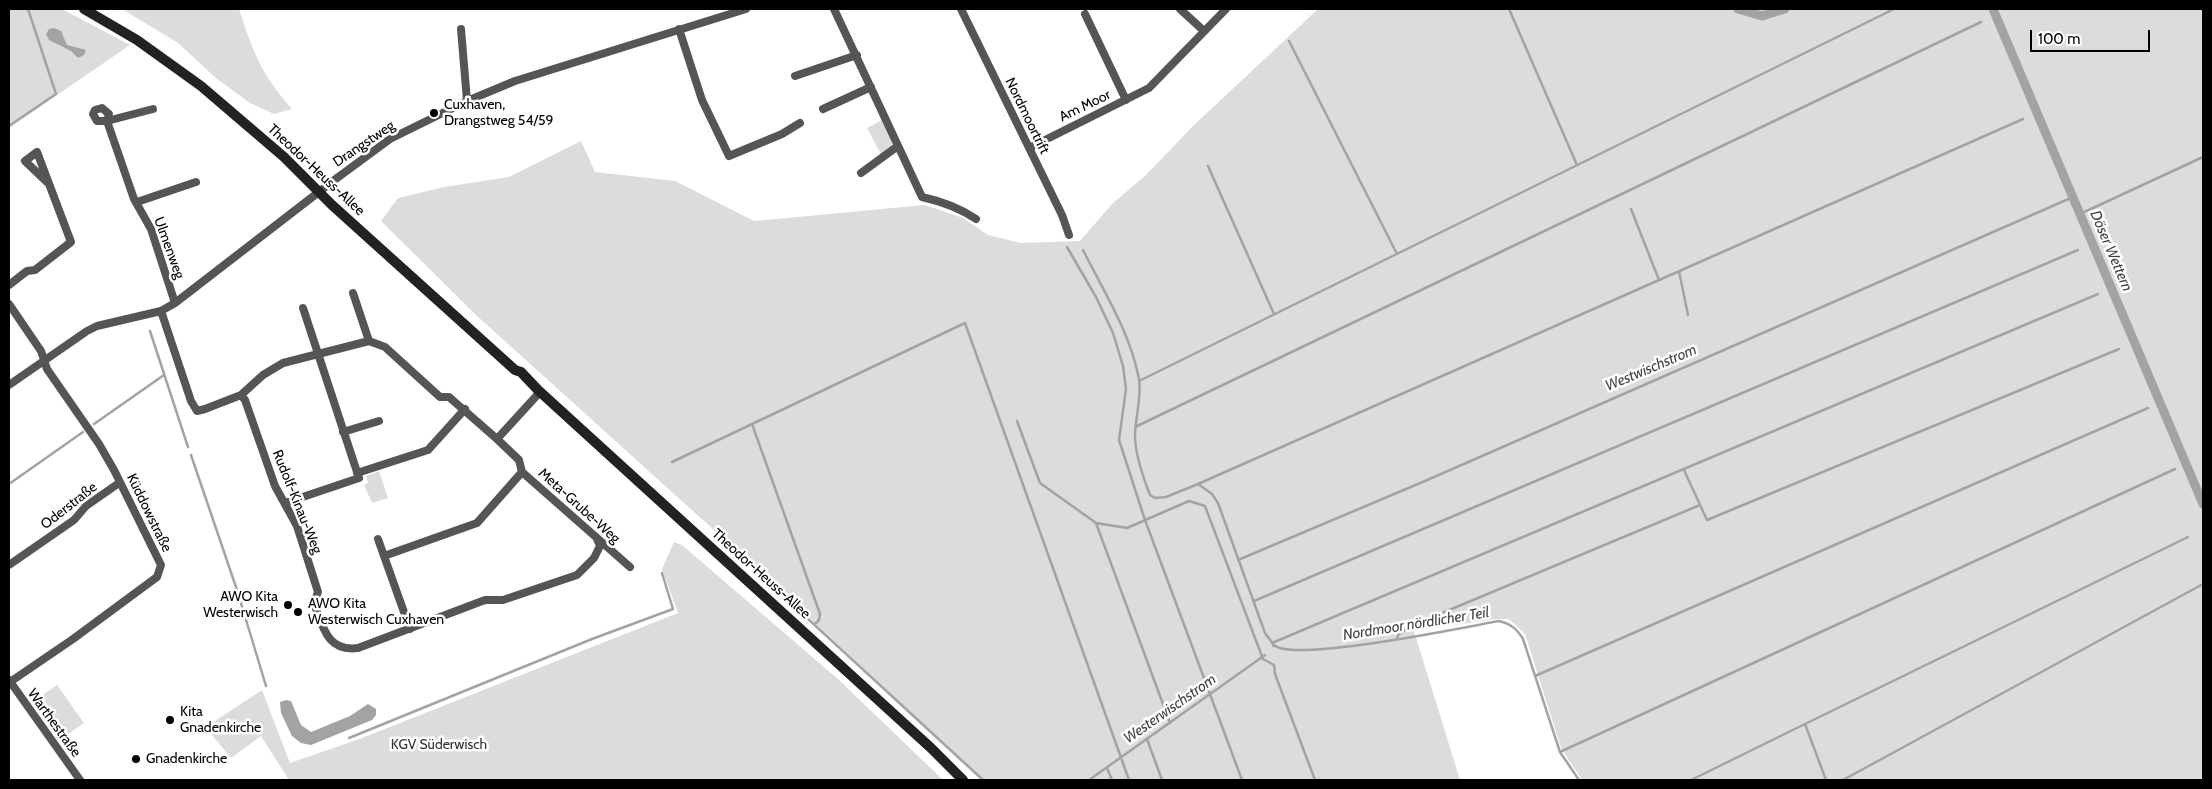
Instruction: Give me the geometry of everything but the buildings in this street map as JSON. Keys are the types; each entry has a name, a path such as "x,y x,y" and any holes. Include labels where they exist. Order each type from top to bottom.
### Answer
{"street":[{"name":"Theodor-Heuss-Allee","path":"84,9 137,40 201,86 284,157 359,230 516,370 521,372 539,391 931,748 963,780"},
{"name":"Drangstweg","path":"9,385 97,326 161,311 175,303 390,139 467,101 515,81 746,9"},
{"path":"834,9 922,197 958,209 976,219"},
{"name":"Nordmoortrift","path":"961,9 1062,215 1069,235"},
{"path":"1180,9 1204,31"},
{"name":"Am Moor","path":"1028,148 1150,88 1226,9"},
{"name":"Am Moor","path":"1085,14 1126,100"},
{"path":"461,29 467,101"},
{"path":"679,29 702,100 729,156 782,134 800,123"},
{"path":"794,76 856,55"},
{"path":"824,109 871,87"},
{"name":"Ulmenweg","path":"152,108 107,121 134,199 151,229 175,303"},
{"path":"861,173 898,146"},
{"path":"9,285 27,272 35,270 73,241 48,182"},
{"path":"137,202 196,182"},
{"path":"161,311 194,408 205,410 241,395 263,375 283,363 369,342 353,293"},
{"name":"Küddowstraße","path":"9,304 41,351 47,369 99,444 160,566 157,577 73,639 9,681"},
{"path":"285,502 359,478 303,308"},
{"name":"Meta-Grube-Weg","path":"369,342 385,347 440,397 449,397 465,409 520,460 522,472 630,567"},
{"path":"497,439 539,391"},
{"name":"Rudolf-Kinau-Weg","path":"241,395 245,400 275,486 297,526 318,592 314,603 324,632 340,648 358,648 485,600 503,600 577,575 594,558 600,546 597,539"},
{"path":"357,473 428,450 465,409"},
{"path":"344,432 379,420"},
{"path":"384,556 477,523 522,472"},
{"name":"Oderstraße","path":"9,565 74,520 86,506 119,483"},
{"path":"378,539 410,629"},
{"name":"Warthestraße","path":"9,681 80,780"}],"green space":[{"path":"9,9 62,9 130,45 9,128"},
{"path":"122,9 239,9 259,62 273,85 292,109 274,114 250,103 217,79 178,43"},
{"path":"1318,9 2203,9 2203,780 1582,780 1561,748 1525,634 1509,619 1497,619 1414,631 1460,780 983,780 766,577 476,315 381,221 398,198 444,187 509,177 581,141 595,172 675,181 754,221 925,205 963,218 988,235 1021,243 1080,241 1112,204 1146,175 1193,126"},
{"path":"882,120 892,140 892,148 882,156 867,128"},
{"path":"379,471 388,498 372,503 364,485 368,483 366,476"},
{"name":"KGV Süderwisch","path":"674,542 682,545 839,680 943,780 289,780 261,736 231,758 212,735 212,723 262,690 290,763 362,738 678,613 662,569"},
{"path":"57,685 84,723 64,737 37,699"}],"shaded area":[{"path":"54,28 61,31 67,45 86,50 84,55 78,58 71,51 49,40 46,34 49,29"},
{"path":"291,701 301,725 311,732 350,716 368,704 376,709 376,715 372,720 311,745 301,743 292,736 281,713 280,702"}],"waterway":[{"path":"9,126 56,94 28,9"},
{"path":"1509,9 1577,165"},
{"name":"Döser Wettern","path":"1738,9 1762,16 1785,9"},
{"path":"1139,381 1894,9"},
{"name":"Döser Wettern","path":"1993,9 2203,504"},
{"path":"1135,427 1981,22"},
{"path":"1289,41 1397,254"},
{"path":"1198,484 2023,119"},
{"path":"2080,214 2203,157"},
{"path":"1208,166 1274,314"},
{"name":"Westwischstrom","path":"1238,560 1425,481 2073,197"},
{"path":"1631,209 1659,280"},
{"path":"1067,247 1096,297 1113,333 1123,366 1126,389 1119,440 1145,520 1242,780"},
{"path":"1083,250 1116,313 1135,362 1140,386 1135,443 1140,466 1150,495 1155,498 1166,497 1198,484 1212,494 1218,503 1265,633 1273,646"},
{"path":"1254,601 2078,250"},
{"path":"1679,271 1688,315"},
{"path":"1272,643 2098,294"},
{"path":"672,462 965,323 1129,780"},
{"path":"150,331 188,447"},
{"path":"1684,470 1707,520 2119,349"},
{"path":"94,424 164,375"},
{"path":"1535,676 2148,408"},
{"path":"1017,421 1040,483 1096,523 1127,528 1189,501 1205,506 1263,659 1274,665 1275,674 1315,780"},
{"path":"752,424 820,614 819,620 815,624"},
{"path":"9,484 83,432"},
{"path":"191,455 237,590 266,686"},
{"path":"1560,752 2175,469"},
{"path":"1397,639 1398,635 1411,626 1700,505"},
{"path":"1096,523 1170,723"},
{"path":"1805,724 2188,537"},
{"path":"731,548 983,780"},
{"path":"349,738 592,639 673,609 662,573"},
{"path":"1843,780 2203,584"},
{"name":"Nordmoor nördlicher Teil","path":"1274,645 1288,649 1312,650 1381,642 1499,621 1510,625 1523,639 1560,752 1579,780"},
{"name":"Westerwischstrom","path":"1089,780 1265,655"},
{"path":"1691,780 1805,724 1826,780"},
{"path":"1147,739 1162,780"},
{"path":"1107,768 1112,780"}],"place":[{"name":"Cuxhaven, Drangstweg 54/59","path":"434,113"},
{"name":"AWO Kita Westerwisch","path":"288,605"},
{"name":"AWO Kita Westerwisch Cuxhaven","path":"298,612"},
{"name":"Kita Gnadenkirche","path":"170,720"},
{"name":"Gnadenkirche","path":"136,759"}]}
